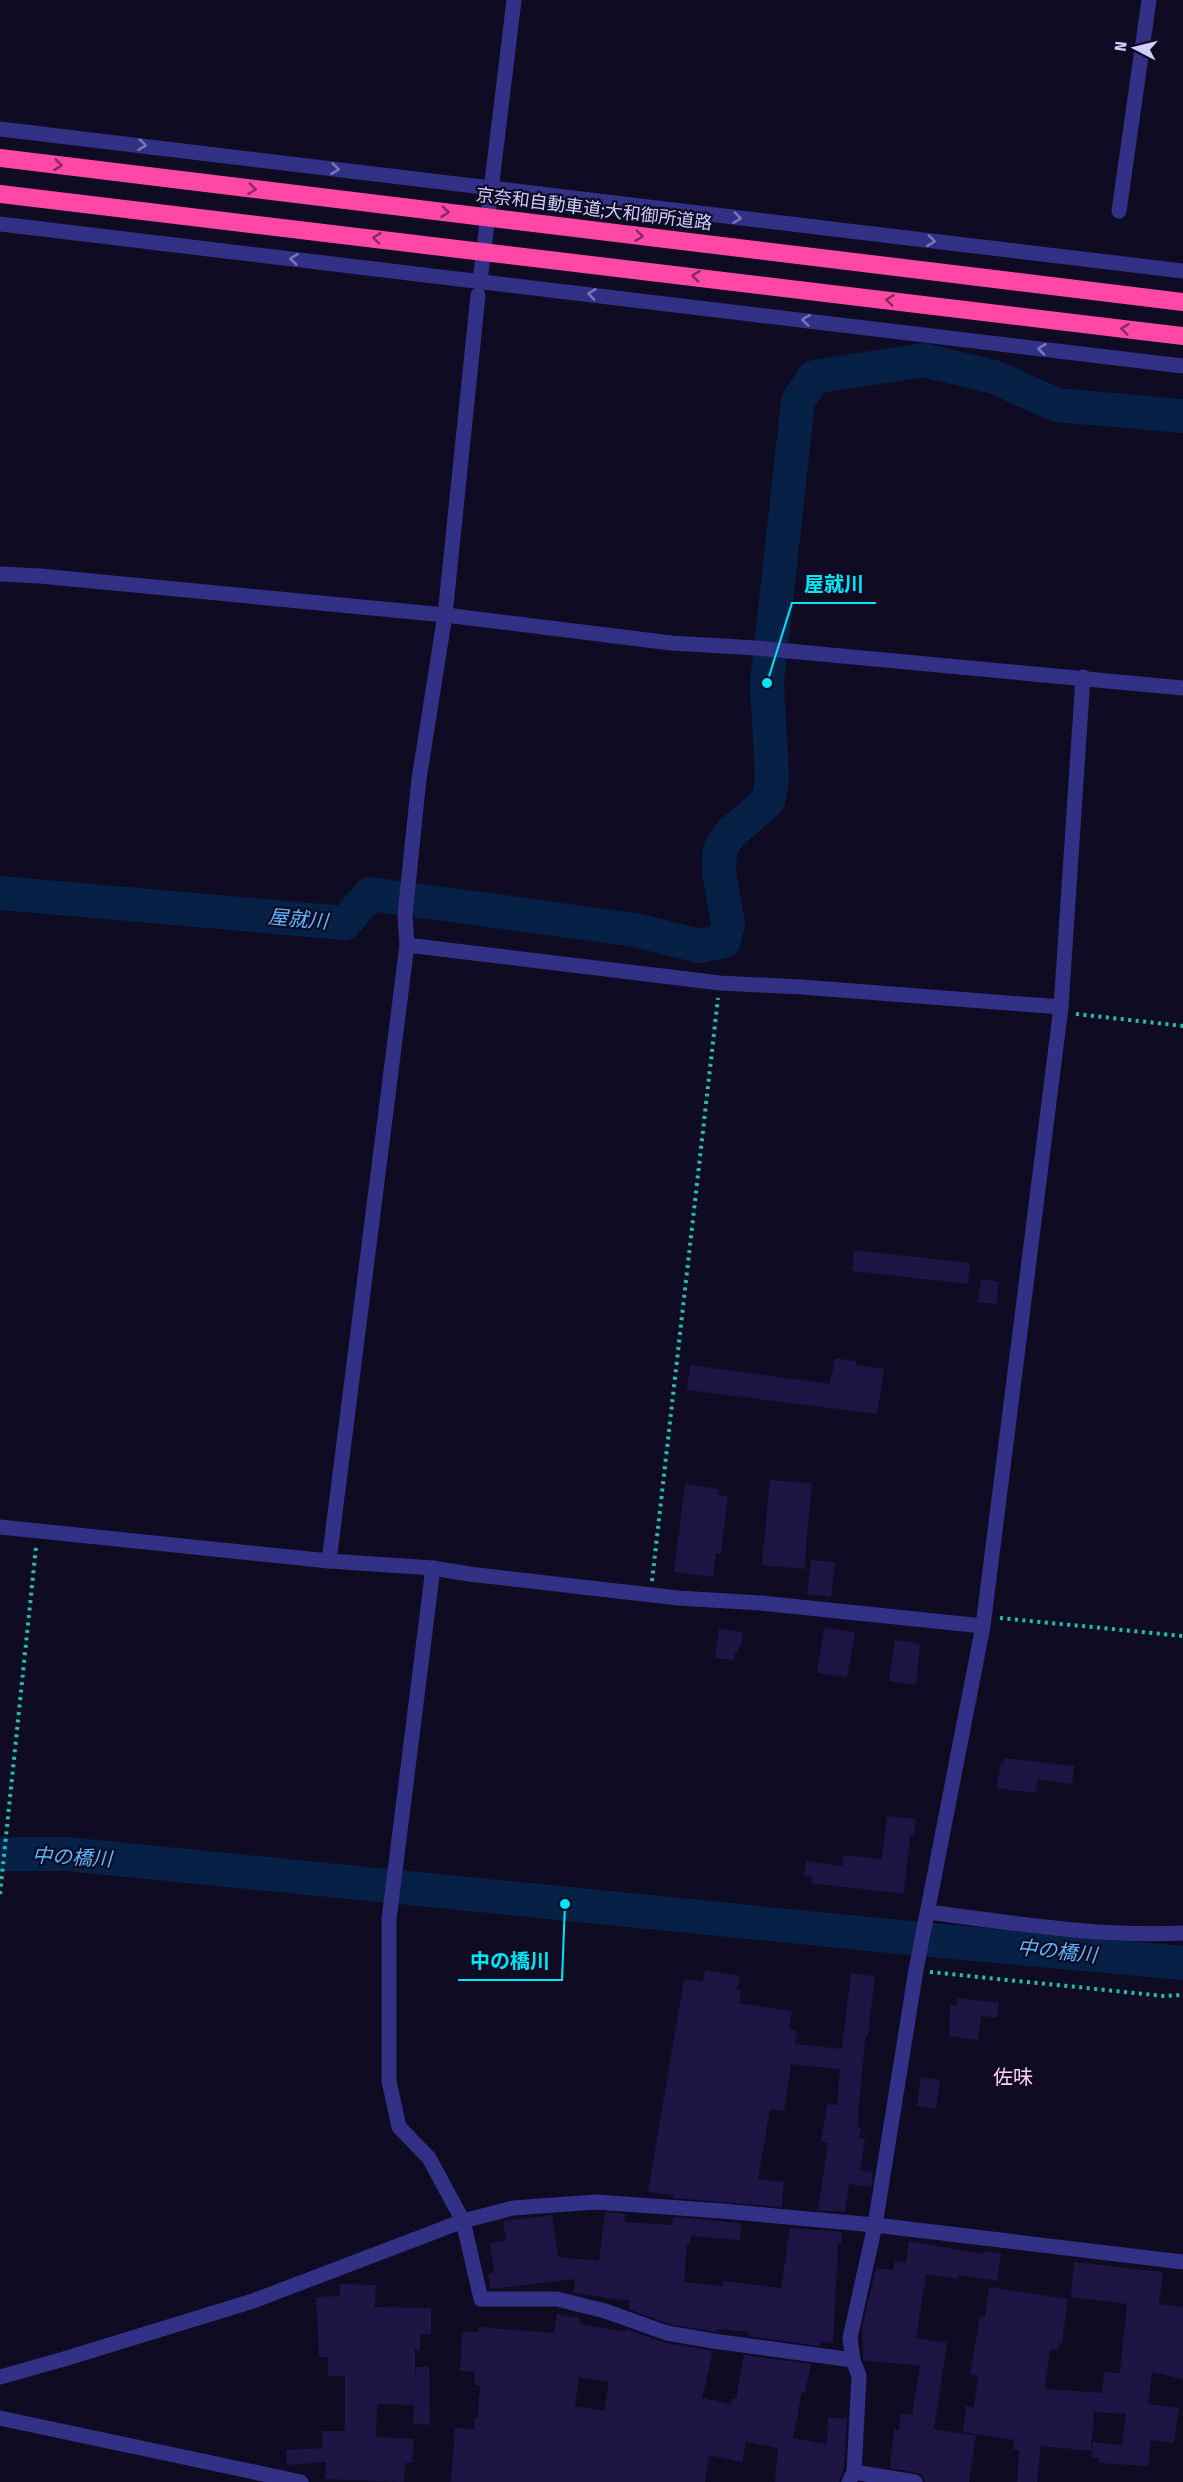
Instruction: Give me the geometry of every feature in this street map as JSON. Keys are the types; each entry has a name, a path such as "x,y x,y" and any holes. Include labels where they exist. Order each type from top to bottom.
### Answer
{"highway":[{"name":"京奈和自動車道;大和御所道路","path":"0,158 1183,302"},
{"path":"0,194 1183,336"}],"street":[{"path":"329,1561 407,945 405,915 418,780 445,615 479,288 514,0"},
{"path":"1119,211 1149,0"},
{"path":"0,129 1183,271"},
{"path":"0,224 479,288 1183,366"},
{"path":"0,574 445,615 671,643 756,648 1183,688"},
{"path":"915,2482 851,2477 859,2376 853,2360 851,2331 874,2225 916,1970 983,1621 1060,1010 1083,677"},
{"path":"407,945 720,982 1060,1010"},
{"path":"0,1527 329,1561 433,1568 650,1595 983,1621"},
{"path":"433,1568 389,1919 389,2081 399,2127 429,2158 464,2221 481,2299 557,2299 605,2311 668,2333 853,2360"},
{"path":"928,1912 1069,1930 1148,1935 1183,1933"},
{"path":"0,2377 253,2301 464,2221 513,2208 596,2202 874,2225 1183,2262"},
{"path":"0,2418 301,2482"}],"path":[{"path":"650,1595 720,982"},
{"path":"1060,1010 1183,1026"},
{"path":"0,1894 38,1531"},
{"path":"983,1621 1183,1636"},
{"path":"916,1970 1164,1996 1183,1995"}],"building":[{"path":"854,1250 970,1263 968,1284 852,1271"},
{"path":"981,1279 999,1282 996,1304 978,1302"},
{"path":"835,1358 856,1361 856,1365 884,1369 877,1414 687,1390 690,1365 830,1384"},
{"path":"770,1480 812,1483 804,1569 762,1565"},
{"path":"685,1484 719,1489 719,1495 728,1496 721,1553 716,1553 713,1577 674,1572"},
{"path":"811,1560 835,1562 831,1597 807,1594"},
{"path":"824,1628 855,1632 847,1677 817,1673"},
{"path":"719,1629 743,1632 741,1647 738,1653 735,1652 734,1660 715,1658"},
{"path":"895,1640 920,1644 916,1685 889,1681"},
{"path":"1004,1758 1074,1766 1072,1784 1037,1779 1036,1793 997,1788 1000,1764 1003,1764"},
{"path":"887,1816 916,1819 914,1836 910,1836 904,1894 811,1883 812,1877 804,1876 806,1861 842,1866 844,1855 882,1859"},
{"path":"705,1970 740,1976 737,1990 741,1990 739,2003 792,2011 789,2030 797,2031 795,2044 842,2049 851,1973 875,1976 868,2034 865,2039 857,2127 861,2128 859,2138 865,2139 860,2170 873,2172 871,2187 849,2184 845,2212 818,2210 828,2143 821,2142 827,2104 837,2105 840,2069 791,2064 784,2111 770,2109 758,2179 784,2182 782,2207 674,2198 674,2195 648,2192 684,1979 703,1982"},
{"path":"958,1998 999,2003 997,2018 981,2016 978,2040 949,2036 950,2005 957,2006"},
{"path":"921,2077 940,2080 936,2109 917,2106"},
{"path":"605,2212 625,2214 625,2222 672,2225 673,2217 741,2223 740,2240 691,2236 690,2244 687,2244 684,2282 723,2286 723,2281 781,2288 790,2228 842,2232 841,2244 838,2244 833,2343 821,2341 820,2346 748,2336 749,2332 717,2329 717,2332 669,2324 629,2309 630,2301 574,2293 575,2279 490,2289 488,2274 494,2272 490,2243 506,2241 503,2221 552,2215 558,2257 599,2261"},
{"path":"909,2241 983,2254 984,2251 1001,2254 997,2281 959,2275 958,2279 926,2274 916,2338 947,2343 934,2429 976,2436 969,2482 925,2482 922,2475 917,2473 890,2468 894,2429 899,2430 901,2414 912,2415 920,2366 863,2360 862,2327 876,2268 893,2270 895,2261 906,2263"},
{"path":"1074,2262 1163,2272 1159,2304 1183,2307 1183,2379 1152,2372 1148,2404 1179,2408 1174,2443 1151,2440 1148,2466 1099,2463 1099,2458 1091,2457 1093,2442 1122,2445 1126,2414 1094,2412 1091,2451 1041,2446 1037,2482 1017,2482 1019,2450 1013,2449 1014,2440 963,2432 966,2406 974,2407 978,2376 970,2374 980,2316 985,2317 989,2287 1068,2299 1062,2343 1059,2342 1058,2350 1050,2349 1045,2389 1102,2393 1104,2372 1120,2373 1127,2304 1071,2297"},
{"path":"340,2284 376,2285 375,2307 431,2308 431,2334 420,2334 420,2350 415,2349 415,2379 416,2367 429,2367 430,2425 413,2424 414,2405 377,2404 376,2437 414,2439 412,2463 405,2463 404,2482 325,2479 326,2462 287,2465 286,2450 322,2448 322,2431 345,2431 345,2376 328,2376 328,2357 319,2357 316,2297 340,2296"},
{"path":"557,2314 580,2318 579,2324 626,2332 626,2329 665,2343 713,2351 702,2398 731,2404 732,2399 736,2399 744,2355 811,2364 805,2393 802,2392 793,2438 827,2444 828,2418 847,2418 844,2469 839,2482 775,2482 778,2448 746,2442 742,2462 709,2455 705,2482 451,2482 455,2428 475,2429 475,2418 478,2418 480,2386 474,2384 475,2372 460,2371 462,2332 479,2332 479,2327 554,2333","holes":["579,2377 609,2382 604,2411 575,2406"]}],"waterway":[{"name":"屋就川","path":"0,893 345,923 370,894 635,930 699,946 724,941 728,924 719,872 720,849 729,835 768,801 772,780 767,683 798,401 814,377 924,360 994,377 1057,405 1183,416"},
{"name":"中の橋川","path":"0,1854 67,1854 1183,1963"}],"place":[{"name":"屋就川","path":"767,683"},
{"name":"中の橋川","path":"565,1904"}],"district":[{"name":"佐味","path":"1013,2077"}]}
